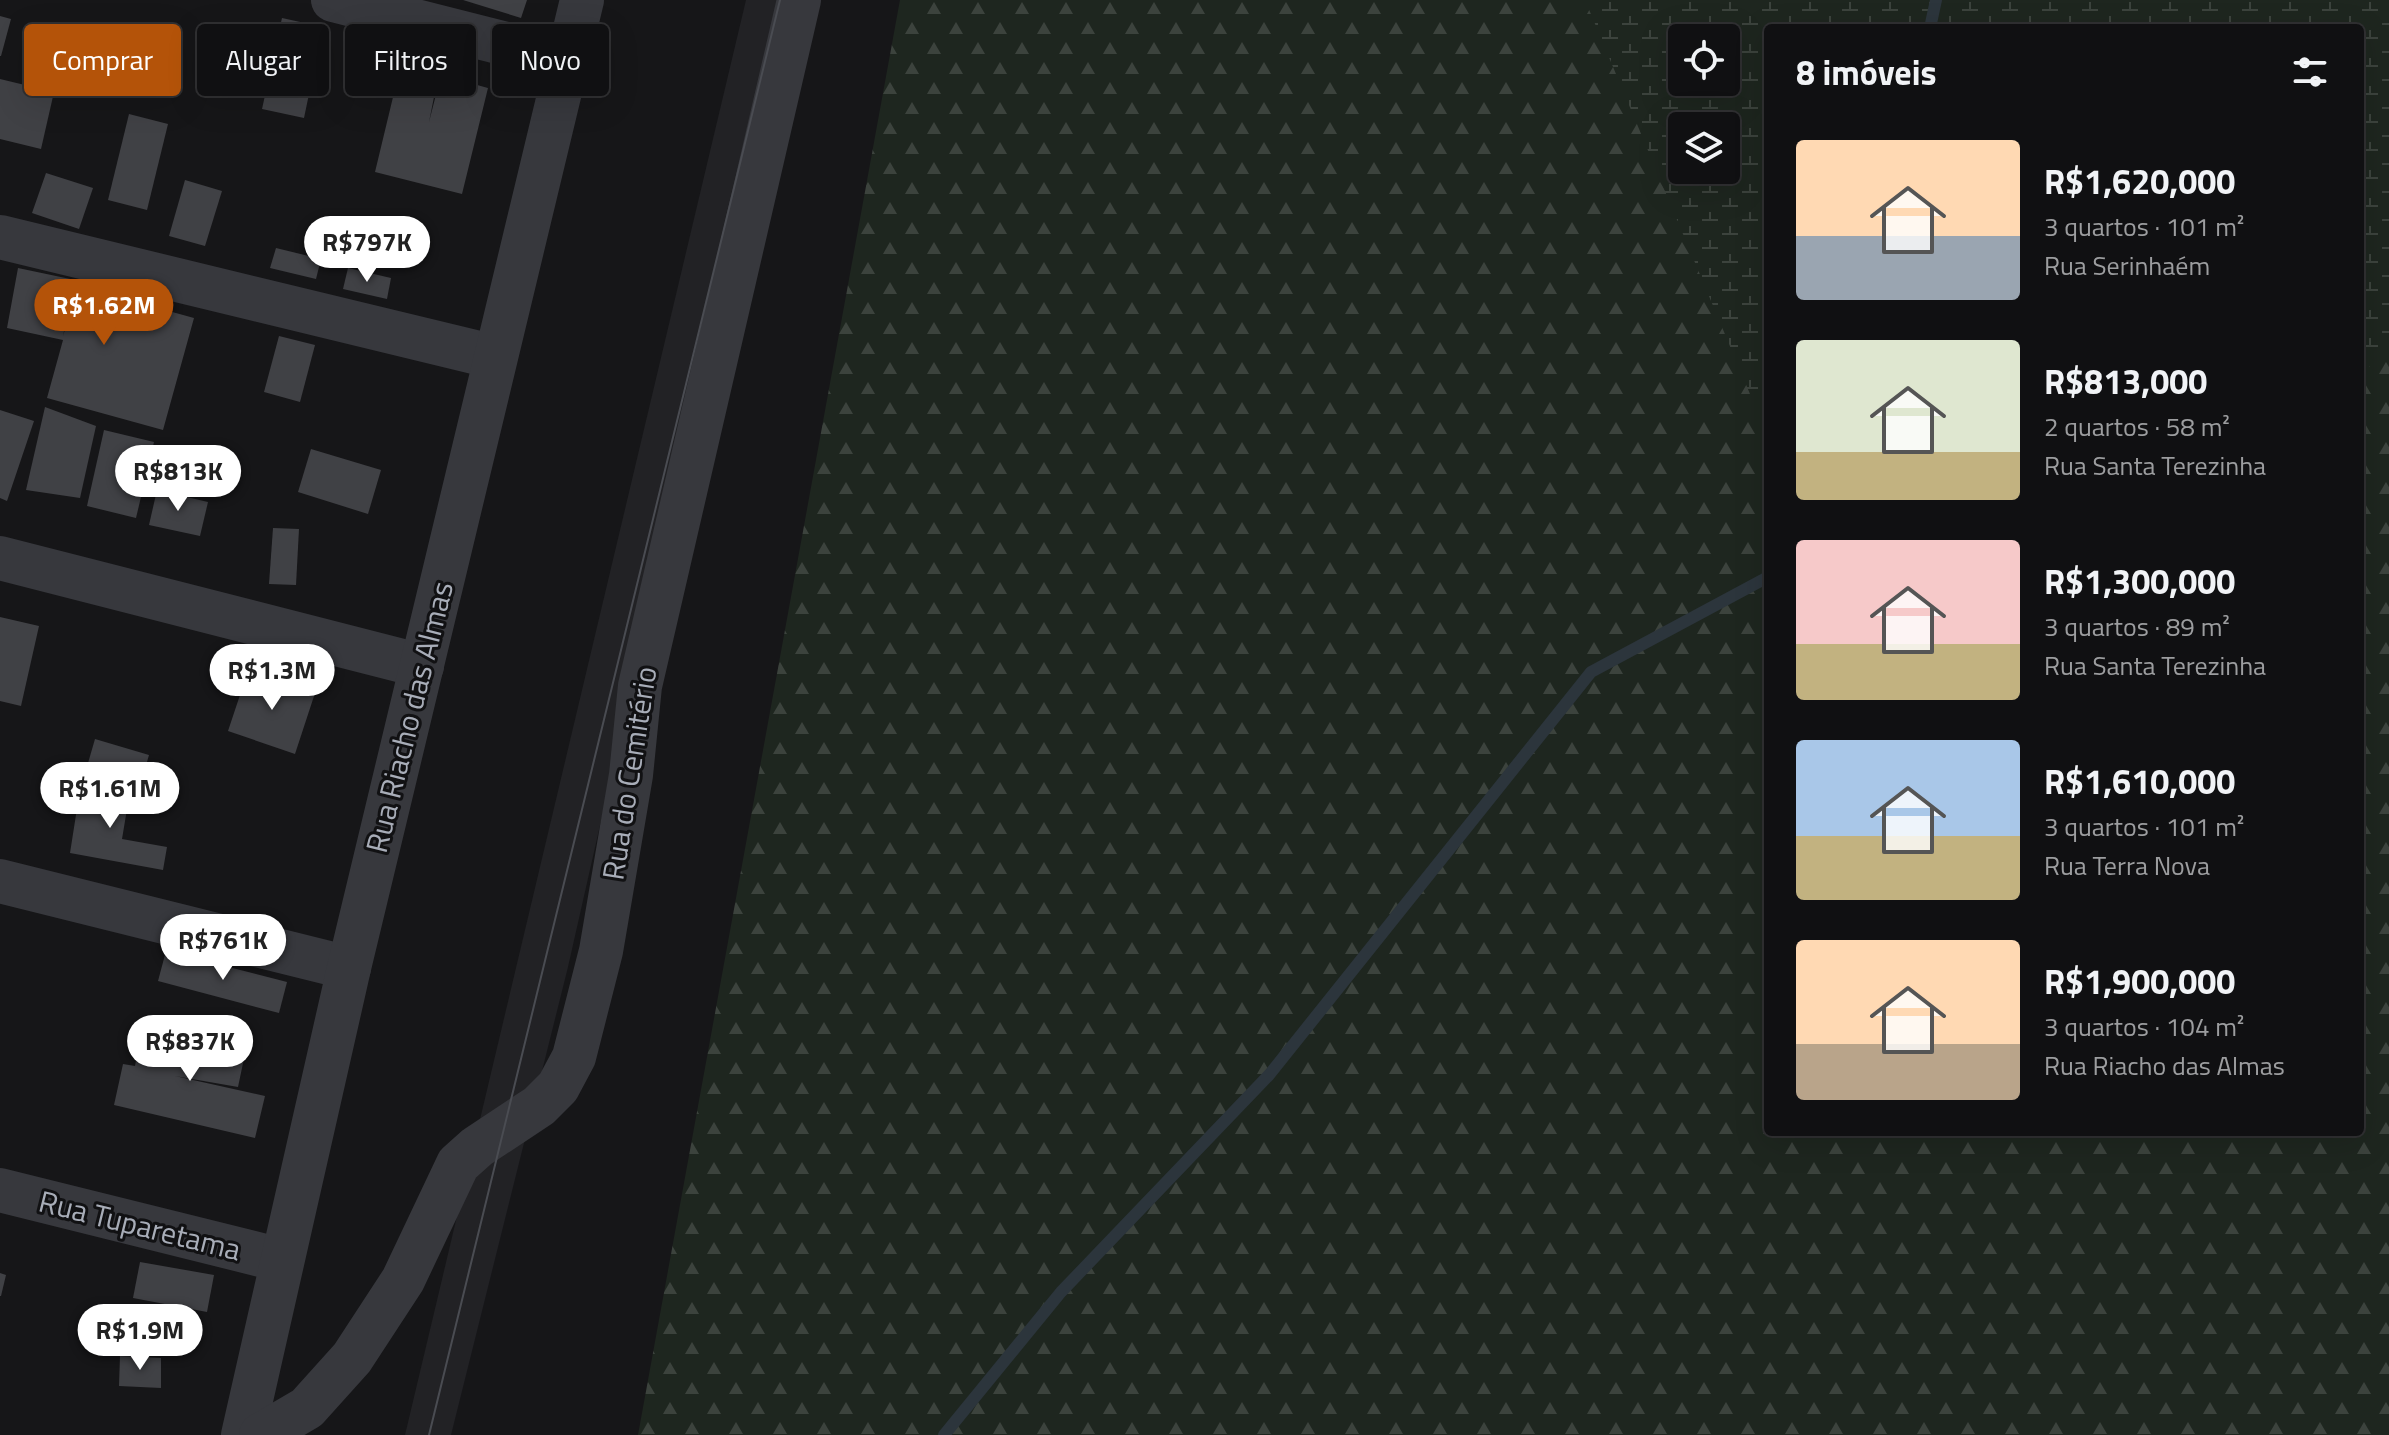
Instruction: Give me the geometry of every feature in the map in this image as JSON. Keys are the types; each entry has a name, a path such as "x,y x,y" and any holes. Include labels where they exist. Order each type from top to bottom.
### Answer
{"street":[{"path":"333,0 492,40"},
{"name":"Rua Riacho das Almas","path":"577,24 582,0"},
{"name":"Rua do Cemitério","path":"261,1435 307,1408 352,1358 403,1280 458,1164 477,1147 539,1106 558,1087 574,1057 601,951 631,775 640,686 799,0"},
{"name":"Rua Riacho das Almas","path":"243,1435 349,968 560,96"},
{"path":"0,237 495,357"},
{"path":"0,558 422,666"},
{"path":"0,881 349,968"},
{"name":"Rua Tuparetama","path":"0,1190 281,1260"}],"shaded area":[{"path":"746,0 798,0 692,418 568,967 451,1435 405,1435"}],"green space":[{"path":"900,0 2389,0 2389,1435 638,1435"},
{"path":"1585,0 2389,0 2389,342 2364,373 2364,24 1764,24 1764,427"}],"building":[{"path":"463,0 527,0 521,18"},
{"path":"0,16 11,19 1,56 0,56"},
{"path":"282,18 309,24 281,24"},
{"path":"0,79 24,85 24,96 53,96 41,149 0,139"},
{"path":"476,85 488,88 462,194 375,172 393,96 434,96 429,122 436,96 476,96"},
{"path":"265,96 309,96 304,118 262,109"},
{"path":"129,114 168,124 147,210 108,200"},
{"path":"46,173 93,188 79,229 32,213"},
{"path":"185,180 222,191 205,246 169,236"},
{"path":"276,248 321,259 316,279 270,268"},
{"path":"18,268 75,280 63,336 78,286 194,318 163,430 47,398 63,340 7,328"},
{"path":"348,268 391,278 387,299 343,289"},
{"path":"279,336 315,345 300,402 264,392"},
{"path":"45,407 96,426 80,498 26,490"},
{"path":"0,410 34,421 7,501 0,498"},
{"path":"104,430 154,442 136,518 87,506"},
{"path":"311,449 381,470 368,514 298,492"},
{"path":"157,490 208,502 200,536 149,525"},
{"path":"273,528 299,529 296,585 269,584"},
{"path":"0,617 39,626 21,706 0,701"},
{"path":"248,671 315,693 295,754 228,731"},
{"path":"95,739 149,755 140,786 86,770"},
{"path":"81,783 130,791 122,839 167,847 163,870 70,853"},
{"path":"166,951 287,982 279,1013 158,981"},
{"path":"142,1028 246,1049 238,1087 175,1076 265,1096 255,1138 114,1105 123,1064 135,1066"},
{"path":"140,1262 214,1275 207,1312 133,1298"},
{"path":"0,1273 6,1275 1,1296 0,1296"},
{"path":"120,1356 161,1358 161,1388 119,1386"}],"waterway":[{"path":"1931,24 1936,0"},
{"path":"944,1435 1061,1292 1269,1075 1591,672 1764,579"}],"tram line":[{"path":"429,1435 780,0"}]}
